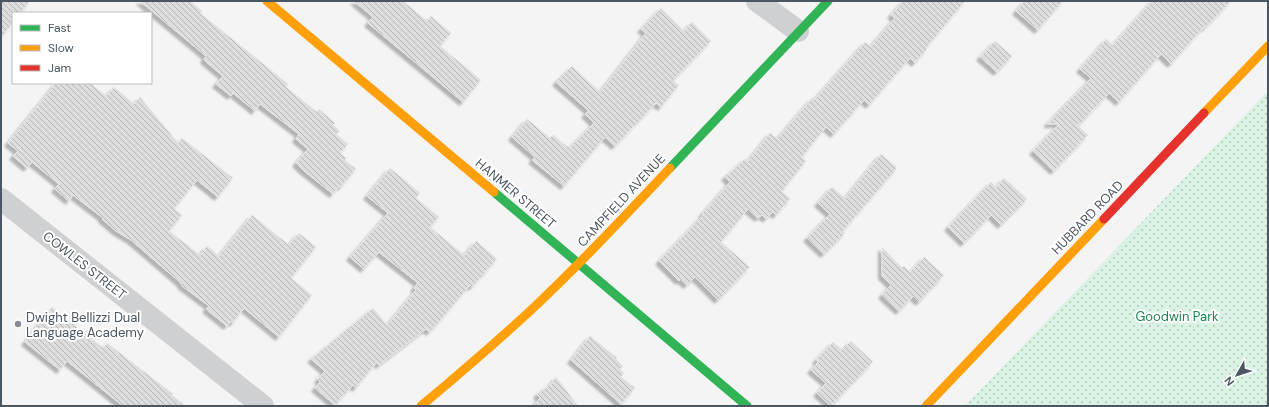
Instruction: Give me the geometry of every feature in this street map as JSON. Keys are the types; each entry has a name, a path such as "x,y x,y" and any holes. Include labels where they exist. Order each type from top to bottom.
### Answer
{"street":[{"name":"HANMER STREET","path":"267,1 747,406"},
{"path":"757,1 798,31"},
{"name":"CAMPFIELD AVENUE","path":"421,406 503,335 579,264 828,1"},
{"name":"HUBBARD ROAD","path":"926,406 1268,46"},
{"name":"COWLES STREET","path":"1,199 263,406"}],"green space":[{"name":"Goodwin Park","path":"1268,91 1268,406 965,406"}],"building":[{"path":"1,1 30,1 21,12 12,12 12,23 1,38"},
{"path":"140,1 190,1 202,11 200,13 288,84 286,87 317,112 319,109 335,123 333,125 340,131 336,134 348,144 340,153 346,158 345,160 356,169 341,187 339,186 333,194 303,170 296,163 308,149 296,139 299,134 260,104 255,111 233,93 231,96 216,84 223,76 204,60 206,56"},
{"path":"354,1 403,1 427,21 431,16 451,33 440,46 481,80 463,102 368,23 373,17"},
{"path":"903,1 965,1 915,63 910,58 869,105 864,100 834,134 826,127 802,157 806,161 782,191 790,199 776,215 773,212 766,219 762,215 758,218 748,209 721,242 750,267 718,300 695,277 687,285 680,279 679,281 659,261 703,215 702,214 730,182 725,177 745,159 748,161 770,133 777,139 812,98 814,100 865,42 870,47 895,18 891,15"},
{"path":"1025,1 1063,1 1038,30 1016,11"},
{"path":"1152,1 1231,1 1205,28 1204,27 1171,64 1161,54 1119,102 1109,93 1080,124 1076,124 1088,135 1054,171 1033,151 1059,124 1047,124 1091,78 1080,69 1106,39 1113,45"},
{"path":"661,8 684,31 692,22 711,41 674,79 674,82 679,85 661,107 656,103 615,146 605,137 564,186 532,160 535,157 512,137 527,119 550,138 553,135 569,148 594,123 585,114 589,111 556,82 572,66 600,92 646,33 641,29"},
{"path":"995,41 1012,56 997,72 980,57"},
{"path":"55,84 91,84 106,96 114,87 134,104 140,97 178,143 182,138 233,178 218,197 197,180 174,209 182,215 169,231 200,255 207,246 219,256 252,215 289,245 299,233 316,247 291,278 312,295 279,337 244,308 233,323 231,321 227,326 206,309 209,306 181,285 182,284 131,240 116,231 102,219 103,218 73,195 69,201 55,189 59,184 32,162 27,168 13,156 18,151 8,143"},
{"path":"881,154 897,168 843,231 845,233 824,254 807,238 830,214 818,203 832,187 845,198"},
{"path":"390,168 420,193 416,198 439,217 430,227 464,255 476,241 497,259 472,287 470,285 430,332 426,329 379,365 377,362 356,388 353,385 335,405 315,388 320,382 318,379 325,371 311,359 373,308 387,325 416,290 414,288 418,283 379,252 364,269 350,257 388,213 367,196"},
{"path":"1004,178 1027,199 1001,225 991,215 964,243 948,227 991,182 996,187"},
{"path":"882,247 902,268 904,266 910,272 924,257 944,275 919,302 913,296 899,311 882,295 891,285 882,276"},
{"path":"52,307 103,348 107,343 173,394 172,395 185,406 123,406 67,361 60,370 25,342"},
{"path":"590,336 617,358 616,359 623,366 620,369 624,373 621,377 635,388 621,404 571,360"},
{"path":"851,341 873,362 831,406 817,393 826,383 811,370 818,362 816,360 833,342 842,350"},
{"path":"556,377 578,406 533,406 540,398 537,394 551,384"}],"traffic: fast":[{"path":"670,168 828,1"},
{"path":"494,192 747,406"}],"traffic: slow":[{"path":"267,1 494,192"},
{"path":"1204,113 1268,46"},
{"path":"421,406 489,348 547,295 601,241 670,168"},
{"path":"926,406 1104,219"}],"traffic: jam":[{"path":"1104,219 1204,113"}],"place":[{"name":"Dwight Bellizzi Dual Language Academy","path":"18,324"}]}
